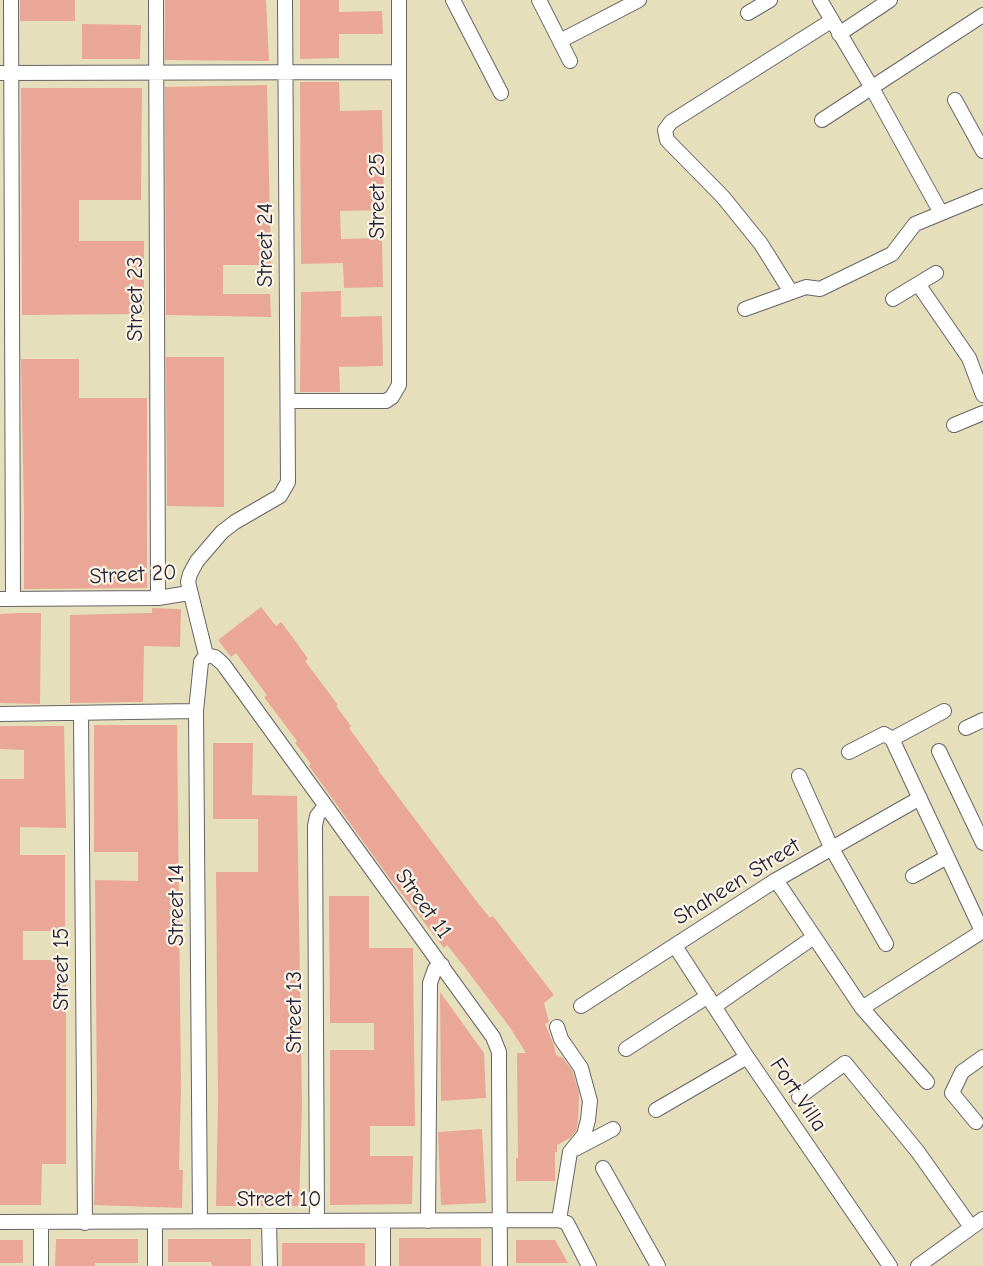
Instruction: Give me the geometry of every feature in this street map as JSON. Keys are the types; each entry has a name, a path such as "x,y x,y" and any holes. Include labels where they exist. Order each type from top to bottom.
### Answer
{"street":[{"path":"7,598 6,73 11,0"},
{"name":"Street 23","path":"156,0 158,598"},
{"name":"Street 24","path":"285,0 288,401 288,483 286,488"},
{"name":"Street 25","path":"288,401 386,401 397,391 400,376 399,0"},
{"path":"453,0 501,93"},
{"path":"539,0 570,61"},
{"path":"560,41 639,0"},
{"path":"748,13 770,0"},
{"path":"820,0 941,213"},
{"path":"839,34 890,0"},
{"path":"822,120 983,15"},
{"path":"791,292 761,244 723,197 667,140 665,130 671,122 831,21"},
{"path":"6,73 399,72"},
{"path":"955,100 983,151"},
{"path":"746,309 806,287 820,289 892,254 915,224 983,196"},
{"path":"892,299 936,273"},
{"path":"918,284 969,358 983,395"},
{"path":"954,425 983,413"},
{"name":"Street 20","path":"7,598 158,598 189,593 190,574 197,561 214,541 235,522 280,496 286,488"},
{"name":"Street 14","path":"189,593 206,655 201,662 196,711 200,1221"},
{"name":"Street 11","path":"206,655 215,657 223,664 497,1044 500,1266"},
{"path":"0,714 196,711"},
{"path":"892,739 944,711"},
{"name":"Street 15","path":"81,714 85,1223"},
{"path":"966,728 983,720"},
{"path":"849,752 884,734 892,739 982,931 862,1008"},
{"path":"939,751 978,817 983,843"},
{"path":"799,776 831,848 886,944"},
{"name":"Shaheen Street","path":"581,1006 776,880 920,798"},
{"name":"Street 13","path":"317,1221 315,826 317,816 325,806"},
{"path":"913,876 947,858"},
{"path":"776,880 862,1008 927,1082"},
{"path":"626,1049 712,1001 814,937"},
{"name":"Fort Villa","path":"675,946 747,1057 890,1266"},
{"path":"429,1221 430,983 435,969 442,965"},
{"path":"556,1027 561,1039 582,1068 590,1101 584,1135 570,1152 558,1220 567,1223 589,1266"},
{"path":"656,1110 747,1057"},
{"path":"976,1122 951,1093 962,1072 983,1057"},
{"path":"799,1096 845,1063 979,1224 918,1266"},
{"path":"570,1152 614,1129"},
{"path":"603,1168 658,1266"},
{"name":"Street 10","path":"0,1222 558,1220"},
{"path":"269,1221 270,1266"},
{"path":"383,1221 383,1266"},
{"path":"41,1222 41,1266"},
{"path":"155,1222 155,1266"}],"building":[{"path":"20,0 75,0 75,21 20,21"},
{"path":"165,0 266,0 269,61 165,60"},
{"path":"300,0 339,0 339,12 382,11 383,34 339,34 339,58 300,59"},
{"path":"82,24 141,25 140,59 82,59"},
{"path":"300,82 339,82 340,111 382,110 384,210 340,211 341,239 382,238 383,287 344,288 343,263 301,264"},
{"path":"267,85 271,265 223,265 223,294 270,294 271,317 166,315 165,87"},
{"path":"21,88 142,88 141,200 79,200 79,241 144,241 144,314 22,315"},
{"path":"341,291 341,317 382,316 383,366 339,367 340,392 300,392 301,292"},
{"path":"166,357 224,357 224,507 167,506"},
{"path":"21,359 79,359 79,398 147,398 147,588 24,589"},
{"path":"261,607 276,626 281,622 294,639 308,659 305,661 338,705 336,706 351,726 349,728 378,770 474,898 490,918 493,916 554,995 544,1003 549,1022 545,1024 556,1055 563,1058 573,1072 579,1093 576,1131 570,1138 557,1145 557,1152 555,1152 555,1181 516,1181 516,1158 518,1158 517,1053 526,1053 463,965 447,945 444,948 385,872 309,766 311,764 295,743 297,741 264,697 267,695 236,653 231,657 218,640"},
{"path":"152,608 181,609 180,647 144,646 143,702 70,703 70,615 152,613"},
{"path":"41,613 40,704 0,703 0,614"},
{"path":"94,725 177,725 181,1087 179,1170 183,1170 182,1208 94,1205 97,1105 95,880 138,881 138,852 94,852"},
{"path":"0,726 64,726 66,828 20,827 20,855 65,855 65,931 23,931 23,960 66,960 66,1164 42,1164 41,1205 0,1205 0,779 24,779 24,750 0,749"},
{"path":"213,743 253,743 252,795 297,796 302,1104 299,1206 216,1206 218,1100 216,872 258,872 258,819 213,819"},
{"path":"329,896 369,896 369,948 413,948 415,1126 370,1126 370,1156 413,1156 412,1204 330,1205 330,1050 374,1050 374,1023 330,1023"},
{"path":"440,992 484,1053 486,1098 441,1101"},
{"path":"482,1129 486,1203 441,1205 438,1132"},
{"path":"399,1238 481,1238 481,1266 399,1266"},
{"path":"56,1239 138,1239 138,1263 55,1266"},
{"path":"168,1239 251,1239 251,1266 212,1266 211,1262 168,1262"},
{"path":"0,1240 23,1240 23,1263 0,1263"},
{"path":"516,1240 555,1240 568,1263 516,1263"},
{"path":"282,1243 365,1243 365,1266 282,1266"}]}
